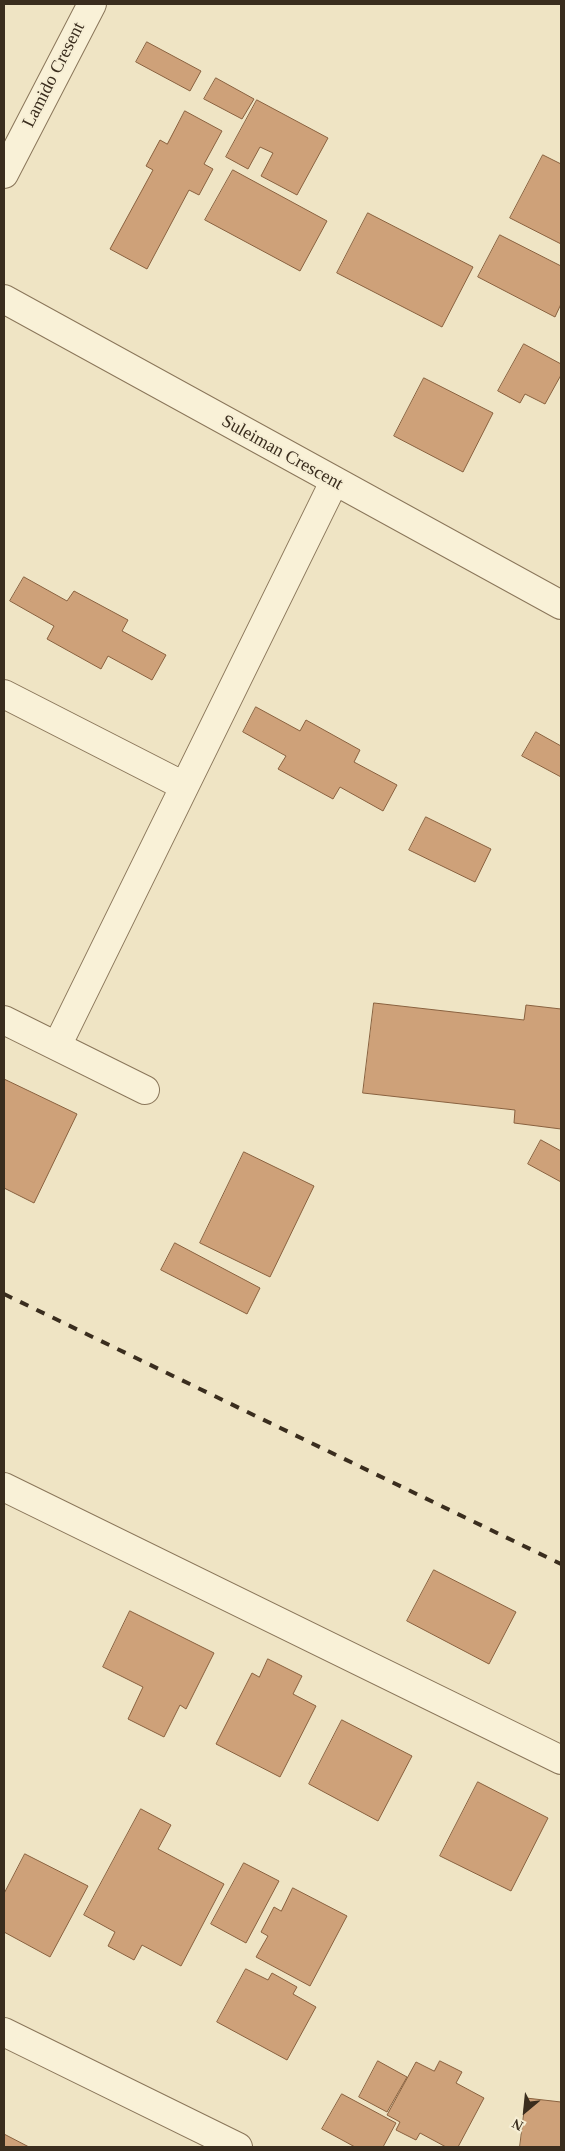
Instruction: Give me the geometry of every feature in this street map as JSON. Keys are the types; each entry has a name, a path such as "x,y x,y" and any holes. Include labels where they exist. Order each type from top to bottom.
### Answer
{"street":[{"name":"Lamido Cresent","path":"4,174 92,4"},
{"name":"Suleiman Crescent","path":"4,299 561,605"},
{"path":"57,1046 334,482"},
{"path":"4,694 184,786"},
{"path":"4,1020 145,1090"},
{"path":"4,1487 561,1760"},
{"path":"4,2032 238,2147"}],"building":[{"path":"147,42 201,71 190,91 136,62"},
{"path":"216,78 254,99 242,119 204,99"},
{"path":"257,100 328,138 297,195 261,176 273,153 260,147 248,169 226,157"},
{"path":"185,111 222,131 204,164 213,169 199,195 189,190 147,269 110,249 153,170 146,166 160,140 167,144"},
{"path":"543,155 561,164 561,244 510,218"},
{"path":"233,170 327,221 300,271 205,220"},
{"path":"368,213 473,267 442,327 337,273"},
{"path":"500,235 561,266 561,304 555,317 478,277"},
{"path":"524,344 561,364 561,375 545,404 525,394 520,403 498,391"},
{"path":"424,378 493,413 463,472 394,436"},
{"path":"24,577 67,601 74,591 128,620 122,631 166,655 152,680 108,656 101,669 47,639 54,626 10,601"},
{"path":"256,707 300,731 306,720 360,750 354,762 397,785 383,811 340,787 333,799 278,769 286,756 243,732"},
{"path":"536,732 561,746 561,777 522,756"},
{"path":"426,817 491,849 475,882 409,850"},
{"path":"374,1003 524,1020 526,1005 561,1009 561,1129 514,1123 515,1110 363,1093"},
{"path":"4,1079 77,1114 34,1203 4,1188"},
{"path":"541,1140 561,1151 561,1182 528,1164"},
{"path":"244,1152 314,1186 270,1277 200,1243"},
{"path":"175,1243 260,1288 247,1314 161,1270"},
{"path":"434,1570 516,1612 489,1664 407,1621"},
{"path":"130,1611 214,1653 186,1709 180,1705 164,1737 128,1719 143,1687 103,1667"},
{"path":"268,1659 302,1676 293,1694 316,1706 280,1777 216,1744 252,1673 259,1677"},
{"path":"342,1720 412,1756 378,1821 309,1784"},
{"path":"478,1782 548,1818 511,1891 440,1856"},
{"path":"141,1809 171,1825 158,1849 224,1884 181,1966 142,1945 134,1960 108,1946 115,1932 84,1915"},
{"path":"25,1854 88,1886 50,1957 4,1932 4,1894"},
{"path":"244,1863 279,1881 246,1943 211,1924"},
{"path":"293,1888 347,1916 310,1986 256,1957 268,1936 261,1932 274,1907 281,1911"},
{"path":"246,1969 268,1980 272,1973 297,1987 293,1994 316,2007 287,2060 217,2022"},
{"path":"378,2061 407,2077 387,2112 359,2097"},
{"path":"440,2061 462,2072 456,2083 484,2098 458,2147 446,2147 420,2133 416,2140 396,2130 400,2122 387,2115 416,2062 434,2071"},
{"path":"342,2094 396,2123 383,2147 355,2147 322,2129"},
{"path":"526,2098 561,2102 561,2147 520,2147"},
{"path":"4,2134 29,2147 4,2147"}],"railway":[{"path":"4,1294 561,1564"}]}
